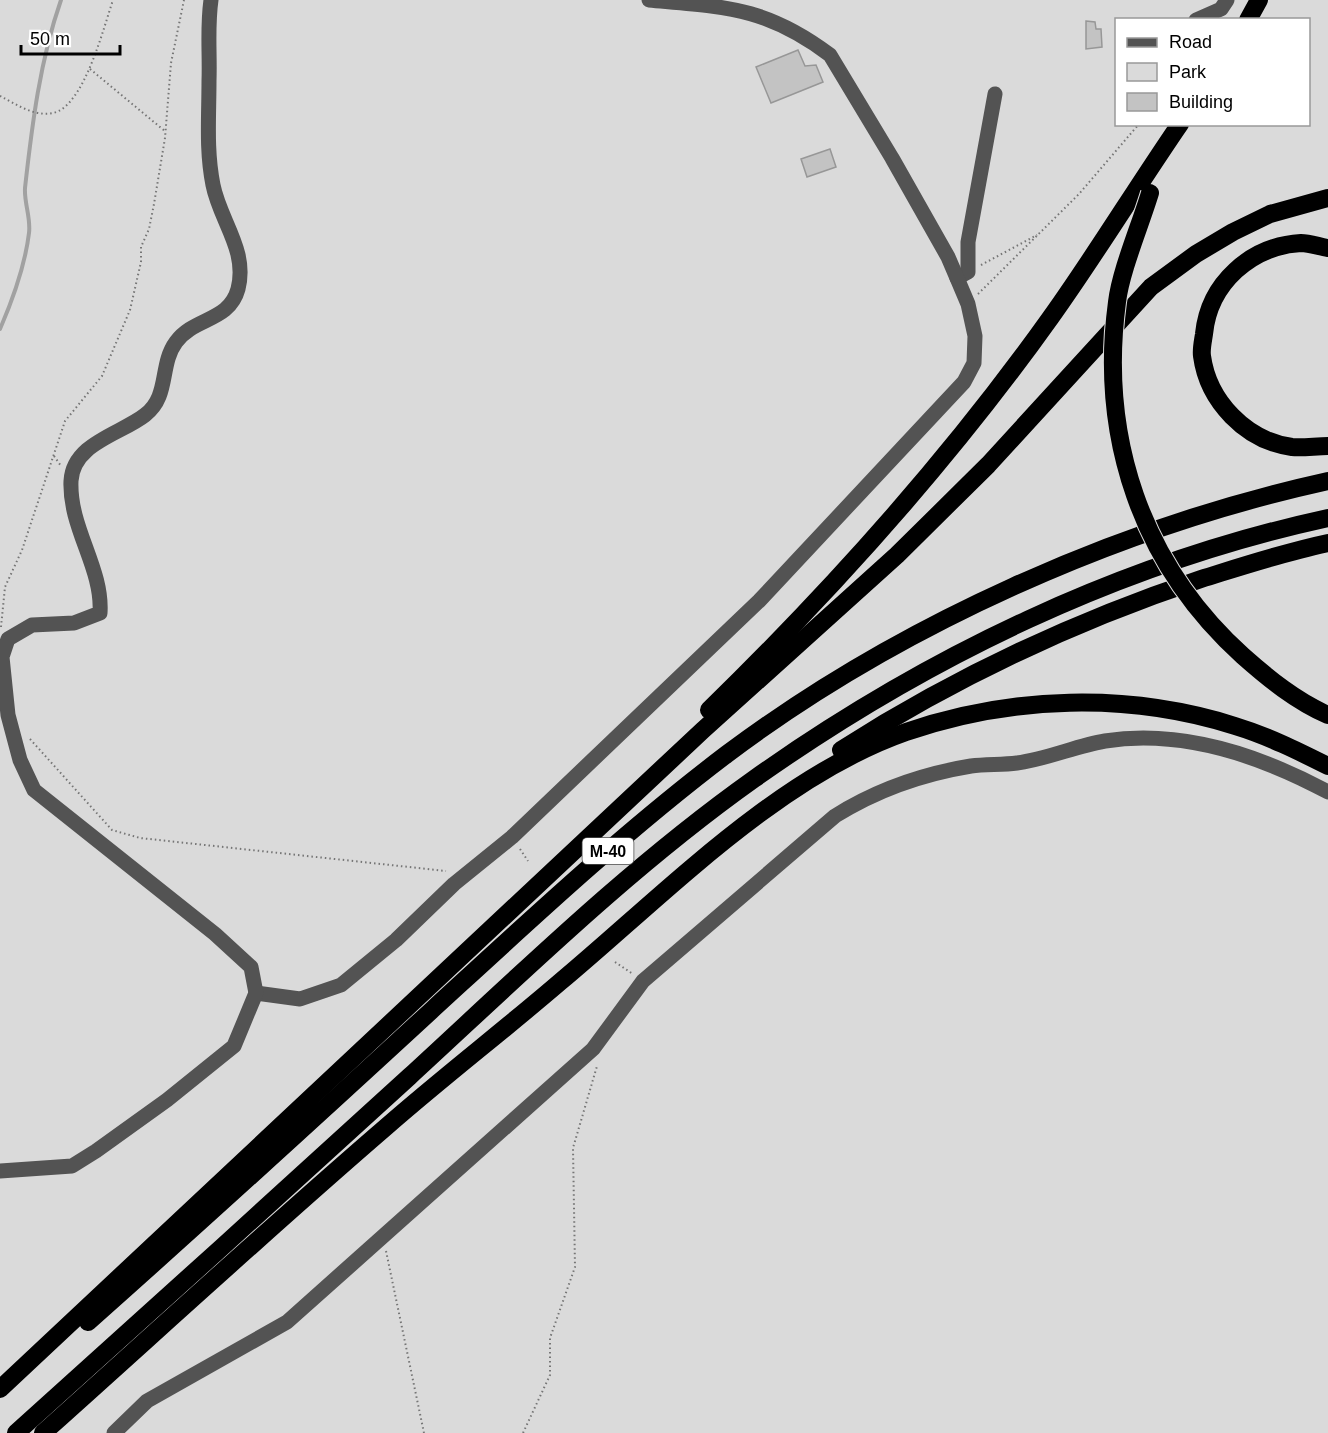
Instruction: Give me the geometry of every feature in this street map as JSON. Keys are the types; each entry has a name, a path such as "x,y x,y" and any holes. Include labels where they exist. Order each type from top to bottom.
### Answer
{"highway":[{"path":"1249,18 1259,0"},
{"path":"364,1047 794,627 968,425 1030,344 1179,126"},
{"path":"1184,126 1150,193 1117,300 1113,369 1116,426 1130,486 1156,546 1195,607 1227,642 1270,681 1328,715"},
{"path":"0,1389 704,730 897,555 988,465 1151,287 1196,254 1233,232 1270,214 1328,198"},
{"path":"1328,248 1303,243 1271,248 1243,264 1217,289 1205,321 1202,356 1215,394 1234,420 1258,437 1291,447 1328,446"},
{"name":"M-40","path":"0,1400 259,1170 566,888 643,821 729,752 831,684 956,614 1080,558 1191,518 1328,481"},
{"name":"M-40","path":"16,1433 615,889 751,781 842,720 961,651 1066,602 1203,551 1328,518"},
{"path":"496,1035 664,882 762,803 900,714 1006,658 1090,620 1234,569 1328,543"},
{"path":"43,1433 388,1125 562,981 669,886 784,797 848,757 903,733 958,716 1020,705 1077,702 1132,704 1191,714 1237,726 1281,743 1328,766"}],"street":[{"path":"0,1171 72,1166 96,1151 167,1100 234,1046 256,993 251,967 215,934 34,790 20,760 8,715 2,657 9,639 32,625 74,623 100,613 98,583 76,520 71,480 77,463 84,453 112,432 147,414 162,396 166,362 176,342 190,327 216,318 231,305 238,290 242,268 235,241 213,187 206,133 211,0"},
{"path":"649,0 716,6 773,20 808,39 830,55 963,275"},
{"path":"1201,18 1221,9 1227,0"},
{"path":"256,993 300,999 340,985 396,940 467,873 512,837 759,602 964,382 974,363 975,336 963,275 995,94"},
{"path":"114,1433 147,1401 287,1322 382,1234 592,1049 643,981 836,816 865,796 915,777 973,766 1018,763 1106,741 1150,738 1235,752 1298,776 1328,792"}],"path":[{"path":"0,96 32,112 53,113 75,95 90,69 113,0"},
{"path":"2,657 1,611 5,587 22,550 61,432 65,422 102,376 130,310 141,262 141,247 149,229 166,132 171,63 184,0"},
{"path":"90,69 166,132"},
{"path":"968,304 1079,194 1138,126"},
{"path":"963,275 1039,234"},
{"path":"8,715 112,830 140,838 467,873"},
{"path":"615,962 643,981"},
{"path":"523,1433 550,1375 550,1338 575,1267 573,1148 598,1062"},
{"path":"382,1234 424,1433"}],"green space":[{"path":"0,0 1328,0 1328,1433 0,1433"}],"building":[{"path":"1086,21 1095,22 1096,29 1101,29 1102,47 1086,49"},
{"path":"798,50 805,66 816,65 823,82 771,103 756,67"},
{"path":"830,149 836,167 807,177 801,159"}],"waterway":[{"path":"0,329 25,258 29,227 25,188 31,140 42,69 61,0"}]}
